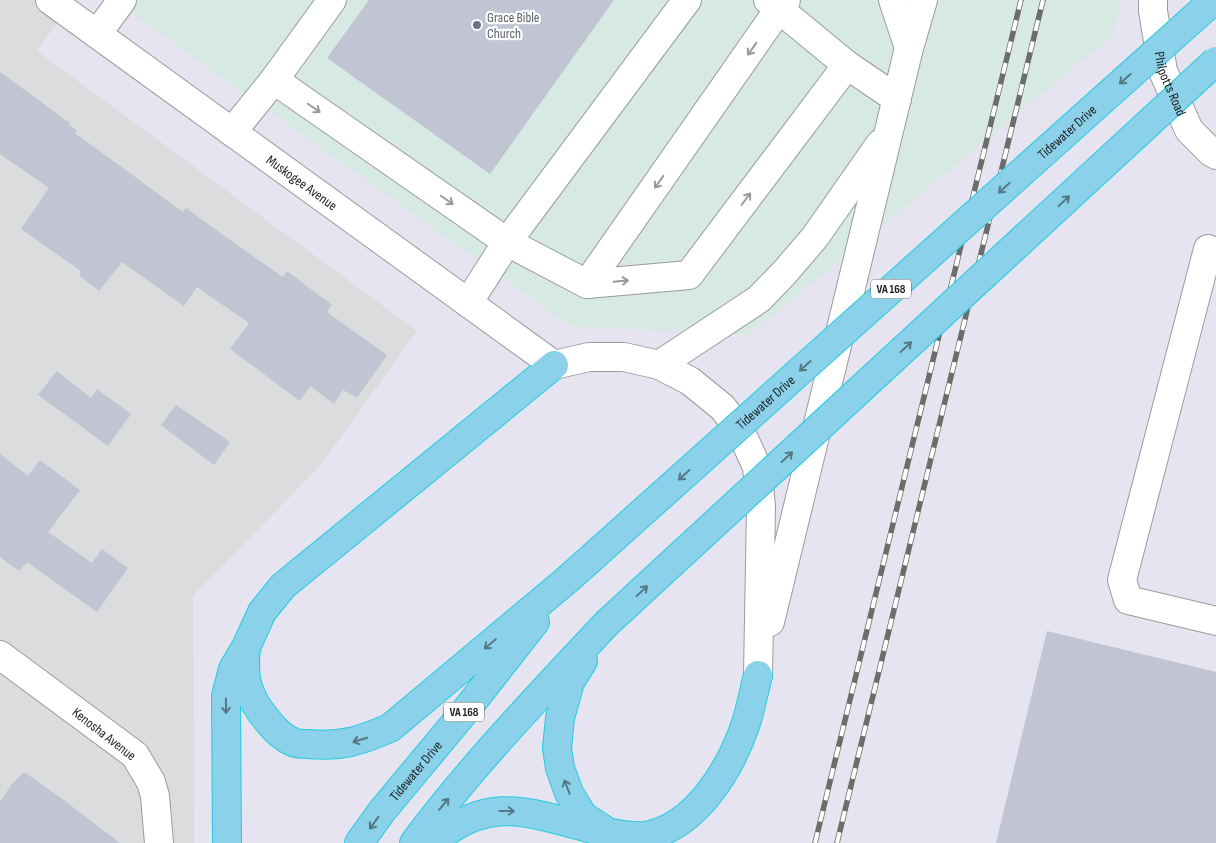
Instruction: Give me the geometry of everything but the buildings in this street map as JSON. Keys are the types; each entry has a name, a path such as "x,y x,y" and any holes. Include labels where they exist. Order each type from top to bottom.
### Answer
{"highway":[{"name":"Tidewater Drive","path":"359,843 382,811 466,710 568,579 1214,0"},
{"path":"414,843 441,808 520,716 606,624 1216,61"},
{"path":"228,843 226,696 233,669 247,645 262,612 283,586 554,365"},
{"path":"247,645 244,667 246,683 255,704 272,726 294,743 327,746 360,741 390,728 568,579"},
{"path":"606,624 570,682 560,718 557,748 560,768 569,793 583,816 610,833"},
{"path":"432,843 447,830 477,815 505,810 533,813 610,833 644,836 670,829 687,817 706,798 731,758 742,732 758,675"}],"street":[{"name":"Muskogee Avenue","path":"50,0 554,365"},
{"path":"97,34 122,0"},
{"path":"232,132 274,80 332,0"},
{"path":"468,303 507,242 687,0"},
{"path":"893,0 909,48"},
{"path":"758,675 909,48 923,0"},
{"name":"Philpotts Road","path":"1153,0 1153,11 1163,71 1189,130 1216,155"},
{"path":"587,284 778,3 847,65 897,99"},
{"path":"274,80 507,242 587,284 689,275 847,65"},
{"path":"659,365 759,299 766,292 815,237 889,130"},
{"path":"1208,249 1122,580 1128,600 1216,621"},
{"path":"554,365 589,357 624,357 659,365 690,380 722,407 739,428 757,467 761,506 758,675"},
{"name":"Kenosha Avenue","path":"0,655 135,755 151,782 159,843"}],"shaded area":[{"path":"0,0 73,0 37,51 417,331 320,466 193,596 194,843 0,843"},
{"path":"114,0 1122,0 1112,36 749,335 571,326"}],"railway":[{"path":"815,843 1021,0"},
{"path":"837,843 1043,0"}],"place":[{"name":"Grace Bible Church","path":"477,25"}]}
